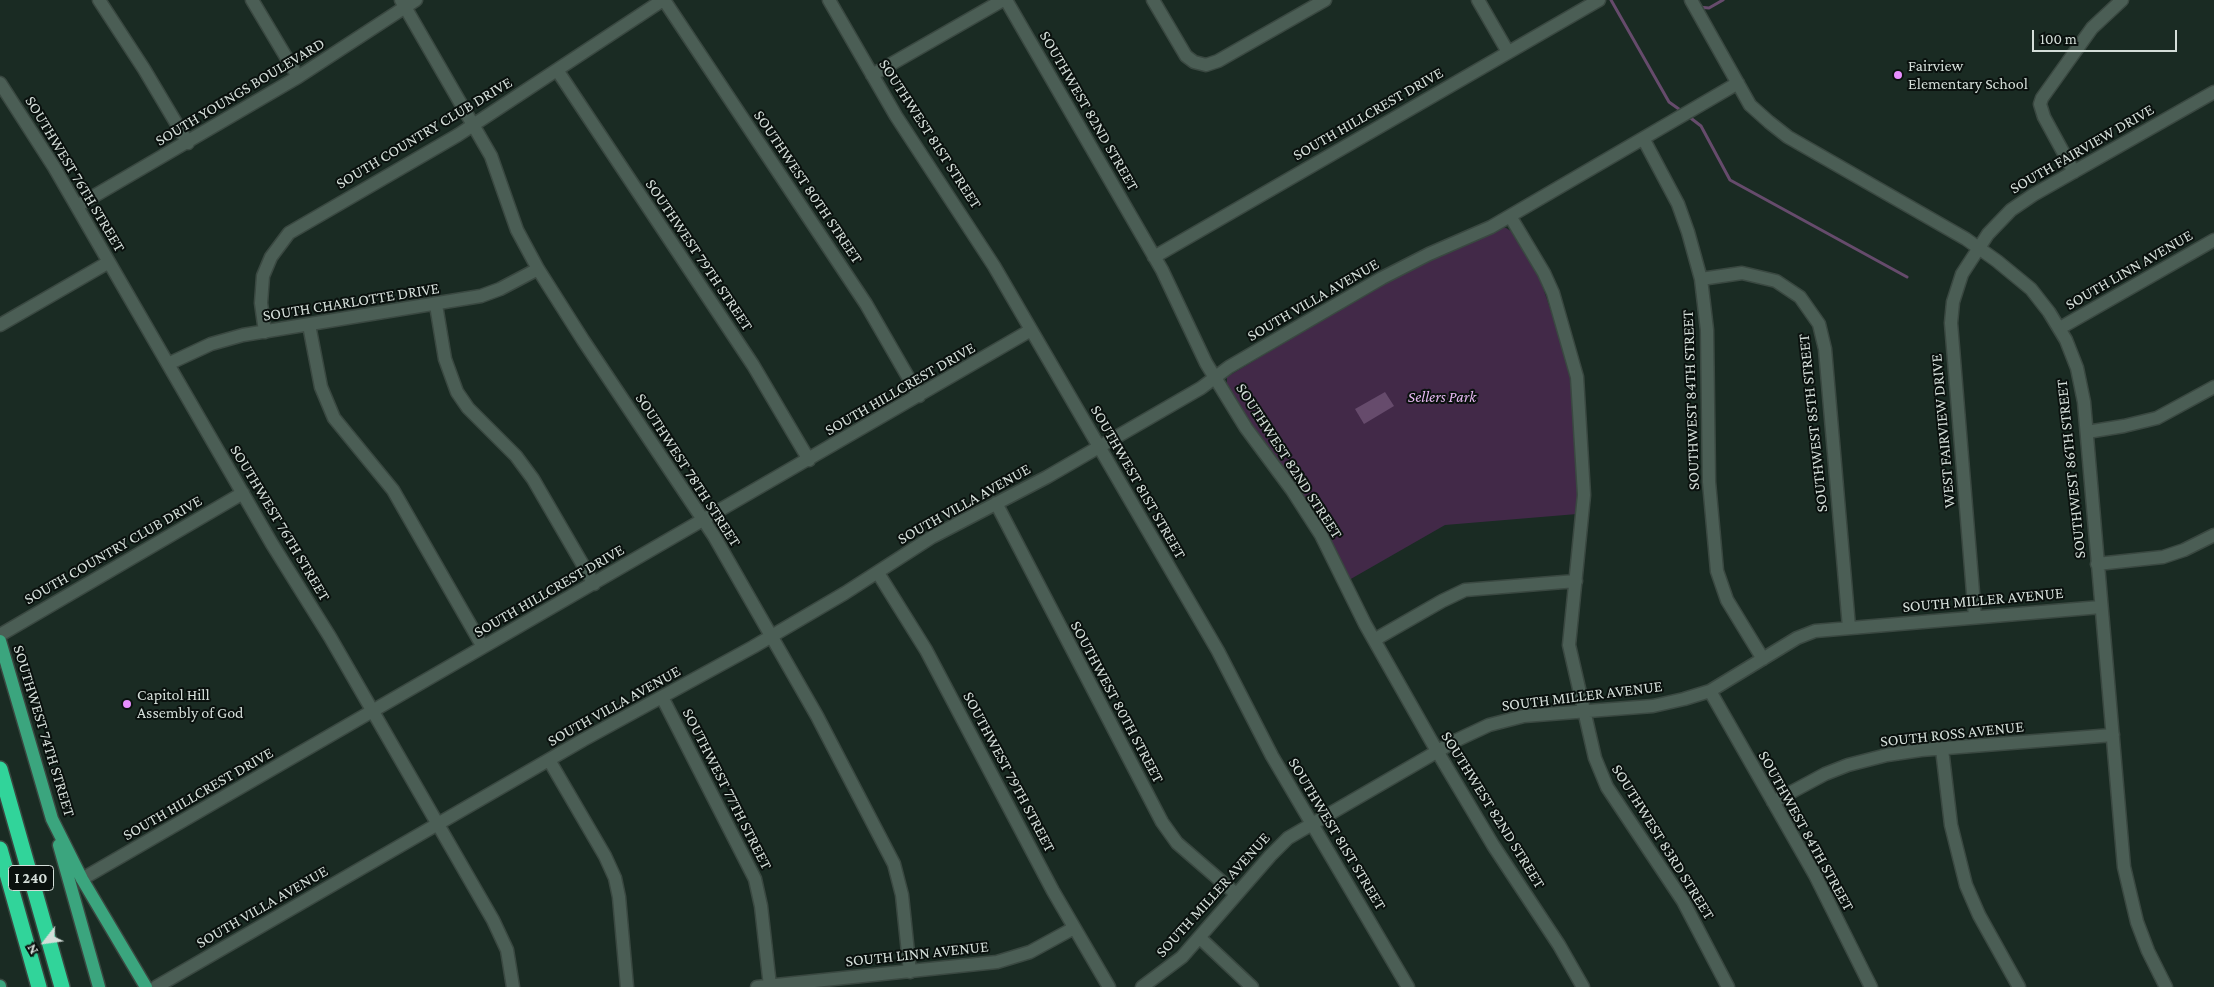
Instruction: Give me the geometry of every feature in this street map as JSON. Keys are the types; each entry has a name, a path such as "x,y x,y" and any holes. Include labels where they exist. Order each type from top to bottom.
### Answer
{"highway":[{"name":"I 240","path":"0,769 62,987"},
{"name":"I 240","path":"0,849 39,987"}],"main road":[{"name":"SOUTHWEST 74TH STREET","path":"0,640 52,819 82,879 146,987"},
{"path":"52,819 99,987"}],"street":[{"path":"99,0 144,69 188,143"},
{"path":"252,0 298,77"},
{"name":"SOUTH COUNTRY CLUB DRIVE","path":"265,332 261,303 263,276 271,258 290,233 473,125 664,0"},
{"name":"SOUTHWEST 80TH STREET","path":"664,0 862,297 919,396"},
{"name":"SOUTHWEST 81ST STREET","path":"829,0 909,136 975,235 1031,330 1214,644 1260,736 1408,987"},
{"path":"872,75 1004,0"},
{"name":"SOUTHWEST 82ND STREET","path":"1004,0 1166,278 1198,348 1215,378 1250,435 1317,528 1374,640 1438,751 1493,845 1559,945 1583,987"},
{"path":"1153,0 1186,56 1194,62 1204,64 1218,61 1325,0"},
{"path":"1478,0 1508,52"},
{"name":"SOUTH HILLCREST DRIVE","path":"1154,257 1599,0"},
{"name":"SOUTHWEST 86TH STREET","path":"1691,0 1750,105 1788,137 1934,220 1997,260 2031,289 2060,328 2077,368 2087,432 2112,735 2127,886 2142,937 2166,987"},
{"path":"2074,172 2044,117 2040,104 2042,98 2092,28 2122,0"},
{"name":"SOUTH YOUNGS BOULEVARD","path":"77,206 188,143 298,77 407,2"},
{"name":"SOUTHWEST 78TH STREET","path":"407,2 496,166 517,230 538,269 583,340 704,520 772,636 894,864 902,895 910,972"},
{"name":"SOUTHWEST 79TH STREET","path":"557,70 753,365 808,460"},
{"name":"SOUTHWEST 76TH STREET","path":"0,83 77,206 504,940 509,957 513,987"},
{"name":"SOUTH VILLA AVENUE","path":"156,987 549,760 772,636 878,573 932,537 1099,447 1215,378 1229,367 1382,278 1510,216 1738,84"},
{"name":"SOUTH FAIRVIEW DRIVE","path":"1978,248 2011,210 2214,92"},
{"name":"SOUTHWEST 84TH STREET","path":"1644,140 1678,204 1701,279 1706,330 1709,482 1715,561 1727,600 1763,659"},
{"name":"SOUTHWEST 83RD STREET","path":"1510,216 1550,288 1576,377 1584,496 1569,644 1595,758 1605,781 1683,901 1728,987"},
{"name":"SOUTH LINN AVENUE","path":"2060,328 2214,240"},
{"name":"WEST FAIRVIEW DRIVE","path":"1975,617 1951,323 1954,302 1962,274 1978,248"},
{"path":"0,325 109,262"},
{"name":"SOUTH CHARLOTTE DRIVE","path":"168,364 223,340 436,305 492,293 538,269"},
{"name":"SOUTHWEST 85TH STREET","path":"1701,279 1742,273 1776,281 1792,290 1805,302 1819,324 1825,349 1849,627"},
{"path":"436,305 445,359 457,392 468,408 516,456 533,479 594,584"},
{"path":"309,326 318,375 330,409 345,434 378,470 392,490 483,647"},
{"name":"SOUTH HILLCREST DRIVE","path":"82,879 1031,330"},
{"path":"2087,432 2157,418 2214,386"},
{"name":"SOUTH COUNTRY CLUB DRIVE","path":"0,634 243,493"},
{"name":"SOUTHWEST 80TH STREET","path":"996,503 1162,822 1178,843 1236,894"},
{"path":"2097,564 2163,557 2212,540"},
{"name":"SOUTHWEST 79TH STREET","path":"878,573 926,650 1074,928 1109,987"},
{"path":"1374,640 1442,600 1465,590 1576,581"},
{"name":"SOUTH MILLER AVENUE","path":"1142,987 1168,969 1200,938 1236,894 1282,844 1312,823 1476,730 1503,720 1661,705 1710,691 1808,633 1849,627 2101,607"},
{"name":"SOUTHWEST 84TH STREET","path":"1710,691 1815,875 1871,987"},
{"name":"SOUTHWEST 77TH STREET","path":"662,697 756,879 761,906 764,986"},
{"name":"SOUTH ROSS AVENUE","path":"1774,802 1810,782 1848,765 1894,754 2112,735"},
{"path":"1942,749 1951,825 1964,877 1979,915 2019,987"},
{"path":"549,760 605,856 615,878 619,897 627,987"},
{"name":"SOUTH LINN AVENUE","path":"764,986 910,972 1007,960 1030,952 1074,928"},
{"path":"1200,938 1252,987"}],"green space":[{"name":"Sellers Park","path":"1501,228 1506,228 1514,233 1540,279 1567,358 1572,389 1579,490 1577,514 1445,525 1349,580 1316,514 1255,430 1227,385 1227,377 1389,280 1425,261"}],"shaded area":[{"path":"1385,392 1394,406 1364,424 1355,409"}],"waterway":[{"path":"1611,0 1669,102 1683,112"},
{"path":"1698,7 1709,8 1723,0"},
{"path":"1688,116 1701,126 1730,180 1907,277"}],"place":[{"name":"Fairview Elementary School","path":"1898,75"},
{"name":"Capitol Hill Assembly of God","path":"127,704"}]}
